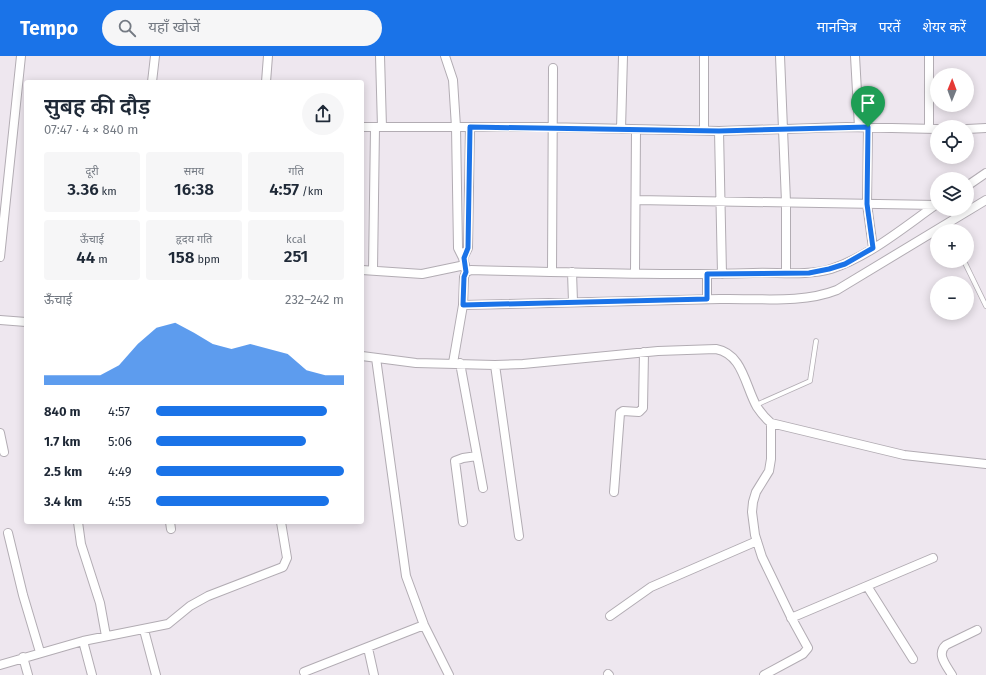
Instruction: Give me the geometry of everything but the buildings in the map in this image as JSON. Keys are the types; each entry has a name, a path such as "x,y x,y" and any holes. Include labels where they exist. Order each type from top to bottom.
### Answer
{"street":[{"path":"0,257 21,56"},
{"path":"152,80 155,56"},
{"path":"266,80 268,56"},
{"path":"373,270 380,56"},
{"path":"445,56 453,80 456,127 458,248 465,265 470,270 635,273 707,278 722,274 786,272 809,273 845,264 873,248 930,210"},
{"path":"621,129 623,56"},
{"path":"704,56 704,130"},
{"path":"780,56 786,202 786,272"},
{"path":"855,56 859,127"},
{"path":"929,56 933,120"},
{"path":"552,272 551,127 553,68"},
{"path":"364,127 551,127 719,131 859,127 930,129"},
{"path":"470,127 468,248 465,265 463,305 457,363 483,488"},
{"path":"868,127 867,204 873,248"},
{"path":"974,129 986,128"},
{"path":"635,273 636,130"},
{"path":"719,131 719,202 722,274"},
{"path":"974,181 986,173"},
{"path":"636,200 930,205"},
{"path":"952,224 986,200"},
{"path":"463,305 805,298 822,296 837,290 930,237"},
{"path":"364,270 422,274 465,265"},
{"path":"572,272 573,302"},
{"path":"707,278 707,299"},
{"path":"0,320 24,322"},
{"path":"364,356 416,363 495,365 523,364 644,352 723,350 739,365 756,406 763,416 771,423 904,455 986,464"},
{"path":"614,492 620,413 623,411 639,412 643,408 644,352"},
{"path":"376,358 406,576 424,625 449,675"},
{"path":"495,365 519,536"},
{"path":"764,675 806,652 808,648 806,641 791,618 762,557 757,541 752,512 756,492 769,471 771,423"},
{"path":"0,433 4,452"},
{"path":"463,522 455,462 463,458 477,456"},
{"path":"78,524 82,544 101,608 106,636"},
{"path":"0,665 40,652 83,641 168,624 190,606 208,596 283,567 287,558 281,524"},
{"path":"8,533 22,595 40,652"},
{"path":"610,616 652,587 757,541"},
{"path":"791,618 933,558"},
{"path":"867,586 913,659"},
{"path":"304,672 424,625"},
{"path":"144,630 156,675"},
{"path":"952,675 940,656 942,649 946,645 977,630"},
{"path":"83,641 92,675"},
{"path":"368,648 374,675"},
{"path":"23,657 28,675"}],"lane":[{"path":"967,268 986,306"},
{"path":"756,406 810,381 816,341"}],"route":[{"path":"470,127 719,131 868,127 867,204 873,248 845,264 809,273 786,272 707,274 707,299 463,305 464,277 466,272 464,258 468,248 470,127"}]}
